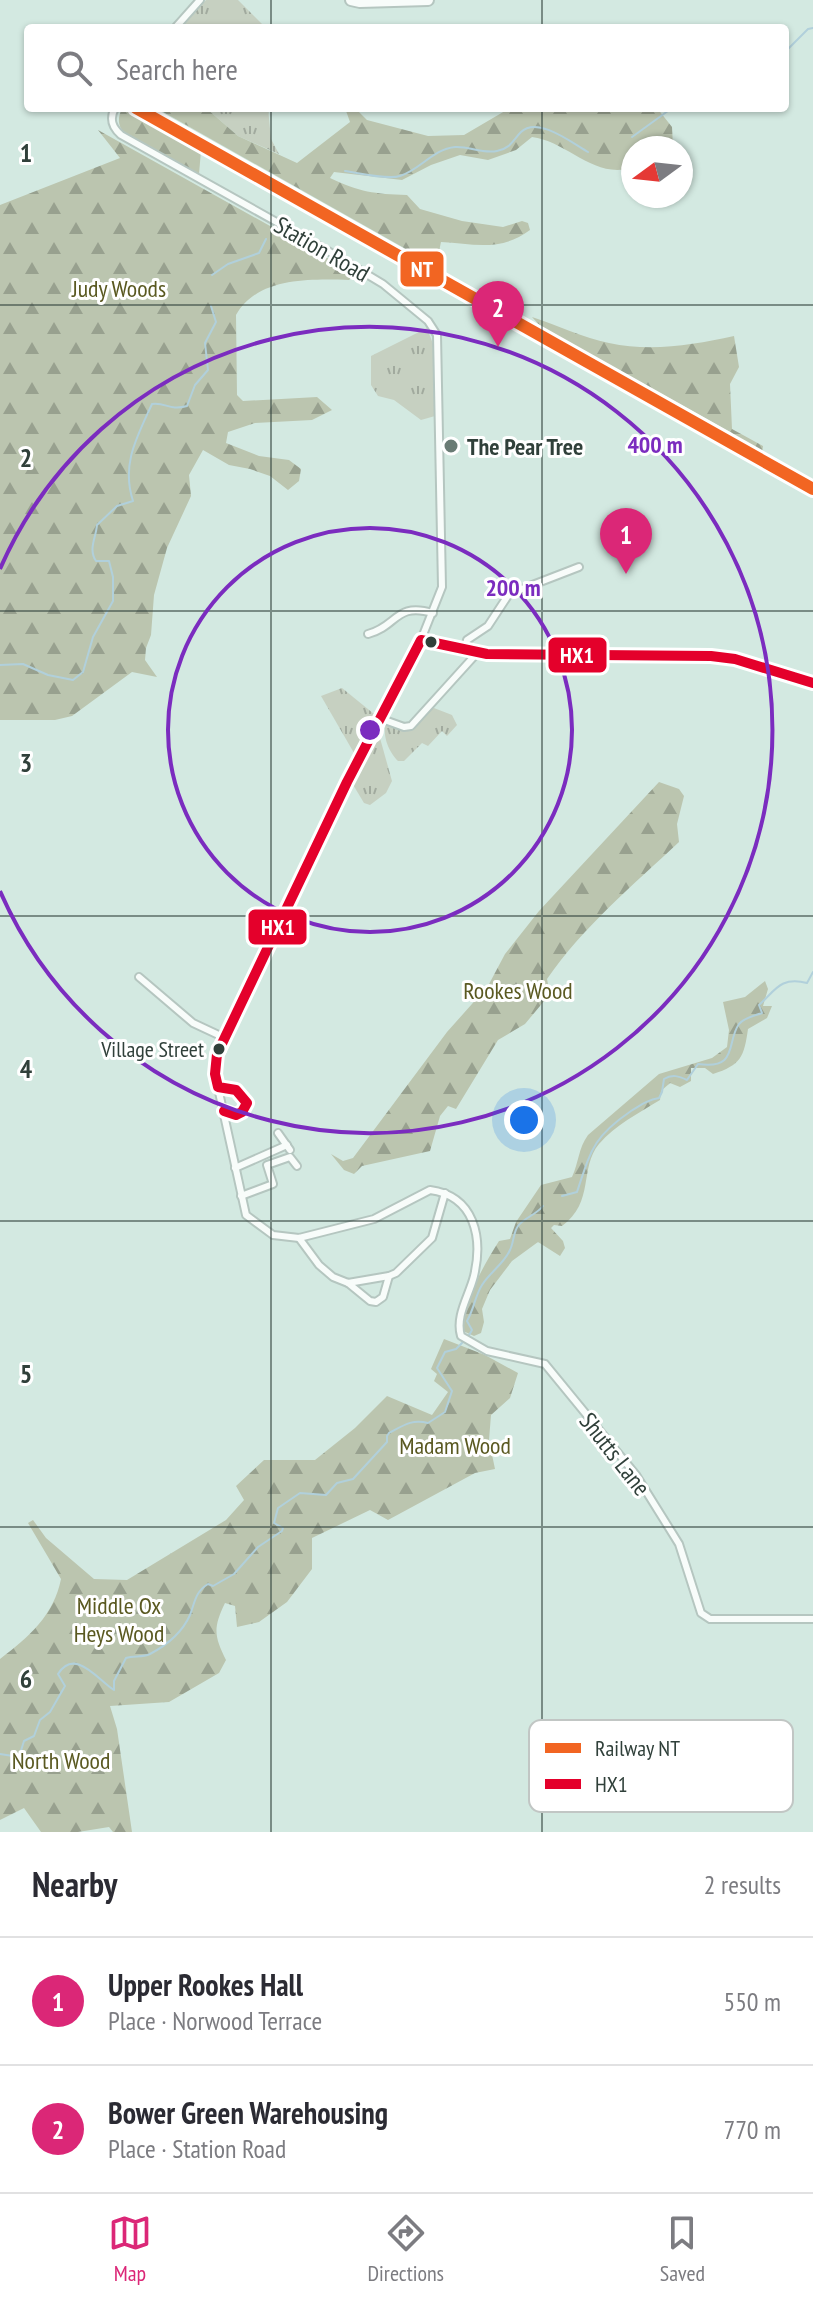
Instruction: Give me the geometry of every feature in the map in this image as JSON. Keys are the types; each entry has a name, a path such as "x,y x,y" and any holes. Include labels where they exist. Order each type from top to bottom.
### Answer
{"main road":[{"path":"351,0 428,0"}],"street":[{"path":"179,24 200,0"},
{"name":"Station Road","path":"115,112 113,126 121,135 383,284 428,321 437,335 442,587 421,640"},
{"path":"465,648 467,640 488,626 509,594 579,567"},
{"path":"368,634 380,631 402,612 419,609 433,613"},
{"path":"348,1283 396,1273 432,1238 445,1193 430,1190 374,1219 299,1238 273,1235 263,1230 246,1215 215,1064 379,718 421,640 478,652 711,656 735,659 813,683"},
{"path":"379,718 404,727 411,726 478,652"},
{"path":"139,977 193,1023 225,1038"},
{"path":"218,1087 227,1086 238,1091 247,1103 236,1115 224,1111"},
{"path":"235,1168 289,1148 278,1133"},
{"path":"241,1196 273,1184 267,1165 290,1157 297,1166"},
{"name":"Shutts Lane","path":"445,1193 462,1203 469,1213 477,1247 477,1261 462,1312 460,1334 487,1351 545,1364 636,1475 679,1544 701,1613 710,1619 813,1619"},
{"path":"299,1238 326,1273 348,1283 370,1301 376,1302 383,1297 389,1276"}],"green space":[{"path":"206,0 238,0 262,24 185,24"},
{"path":"121,112 136,112 201,151 199,174 124,133 120,127"},
{"path":"163,112 211,112 238,136 297,163 350,122 346,112 359,112 367,120 428,136 464,135 503,112 660,112 672,127 672,136 621,136 619,170 594,165 557,145 532,137 516,150 488,160 460,155 402,180 334,172 330,178 376,193 407,195 420,209 462,221 503,227 522,221 528,223 530,230 498,244 441,242 436,266"},
{"path":"211,112 268,112 271,139 279,154 238,136"},
{"name":"Judy Woods","path":"98,130 356,274 349,280 302,281 271,287 257,293 236,315 237,395 243,401 317,397 332,410 312,420 255,423 228,432 226,443 259,456 289,460 301,469 299,481 288,490 270,476 229,465 203,450 189,475 191,496 167,548 154,595 151,635 145,660 157,677 132,672 72,716 55,720 0,720 0,205 120,158"},
{"path":"532,317 590,338 625,346 672,346 734,336 739,367 730,384 732,429 763,446 762,454 735,439 732,433 541,327"},
{"path":"427,328 433,344 435,416 421,420 394,400 378,396 371,385 371,356"},
{"path":"342,688 374,714 354,753 321,696"},
{"path":"434,708 452,715 457,725 447,736 442,731 428,746 422,743 404,761 398,761 387,744 386,723 407,730"},
{"path":"378,731 392,781 386,793 370,805 364,803 352,783"},
{"name":"Rookes Wood","path":"659,782 679,789 684,796 677,824 679,842 609,908 561,960 547,979 550,994 525,1024 498,1040 456,1109 448,1106 440,1116 430,1151 362,1166 354,1174 344,1170 331,1154 343,1161 353,1158 447,1032 488,986 505,954 539,911"},
{"path":"765,981 768,989 763,1006 772,1006 767,1018 748,1029 740,1059 713,1074 705,1068 691,1068 691,1081 680,1087 670,1083 661,1091 660,1100 605,1137 593,1153 579,1206 562,1226 554,1225 551,1228 563,1241 565,1248 560,1256 538,1242 512,1261 490,1290 482,1309 484,1322 481,1333 474,1336 463,1331 467,1306 480,1273 499,1241 510,1239 516,1222 541,1185 572,1177 588,1135 659,1074 712,1058 727,1047 729,1030 723,1002 745,997"},
{"path":"444,1339 485,1355 518,1373 510,1398 491,1415 489,1440 495,1469 475,1473 388,1520 370,1510 312,1538 312,1569 287,1602 259,1622 237,1627 235,1606 225,1603 217,1626 217,1638 226,1660 219,1673 169,1702 110,1706 117,1729 132,1832 113,1832 109,1827 78,1832 41,1832 24,1808 0,1820 0,1659 39,1624 53,1604 61,1579 28,1523 33,1520 46,1538 94,1579 127,1580 226,1520 244,1500 236,1486 264,1460 315,1460 355,1428 387,1396 432,1415 448,1392 434,1381 437,1374 431,1369"}],"waterway":[{"path":"789,48 808,29 813,28"},
{"path":"633,136 666,112"},
{"path":"345,171 381,177 400,176 447,149 501,150 521,132 536,127 555,133 588,152"},
{"path":"212,275 228,264 259,253 266,239"},
{"path":"0,665 23,664 48,675 73,680 83,672 93,637 113,601 109,561 96,561 93,552 97,525 117,506 133,501 129,475 132,451 152,404 176,408 187,406 195,385 208,370 205,343 216,322 211,306"},
{"path":"562,1196 577,1192 590,1155 601,1137 631,1111 659,1098 664,1079 676,1076 687,1080 698,1064 711,1065 726,1059 739,1024 762,1013 759,1005 779,986 798,981 807,983 813,972"},
{"path":"468,1337 472,1330 467,1321 482,1285 507,1255 518,1226 543,1206"},
{"path":"0,1754 19,1757 24,1741 34,1736 40,1720 50,1712 65,1686 58,1674 65,1667 72,1664 86,1668 114,1690 114,1681 126,1658 147,1655 168,1642 187,1621 200,1590 234,1574 258,1547 282,1531 283,1528 274,1523 278,1508 300,1493 326,1495 337,1483 353,1479 387,1442 389,1433 413,1422 428,1423 445,1412 452,1391 437,1368 445,1352 456,1349 463,1342"}],"railway":[{"path":"152,112 813,484"}],"rail line":[{"name":"NT","path":"143,112 813,489"}],"transit line":[{"name":"HX1","path":"224,1111 236,1115 247,1103 236,1090 218,1087 215,1074 217,1054 347,782 421,640 487,654 711,656 735,659 813,683"}],"place":[{"name":"Bower Green Warehousing","path":"498,347"},
{"name":"The Pear Tree","path":"451,446"},
{"name":"Upper Rookes Hall","path":"626,574"},
{"name":"Village Street","path":"219,1049"}],"park label":[{"name":"Madam Wood","path":"455,1445"},
{"name":"Middle Ox Heys Wood","path":"119,1619"},
{"name":"North Wood","path":"61,1760"}]}
